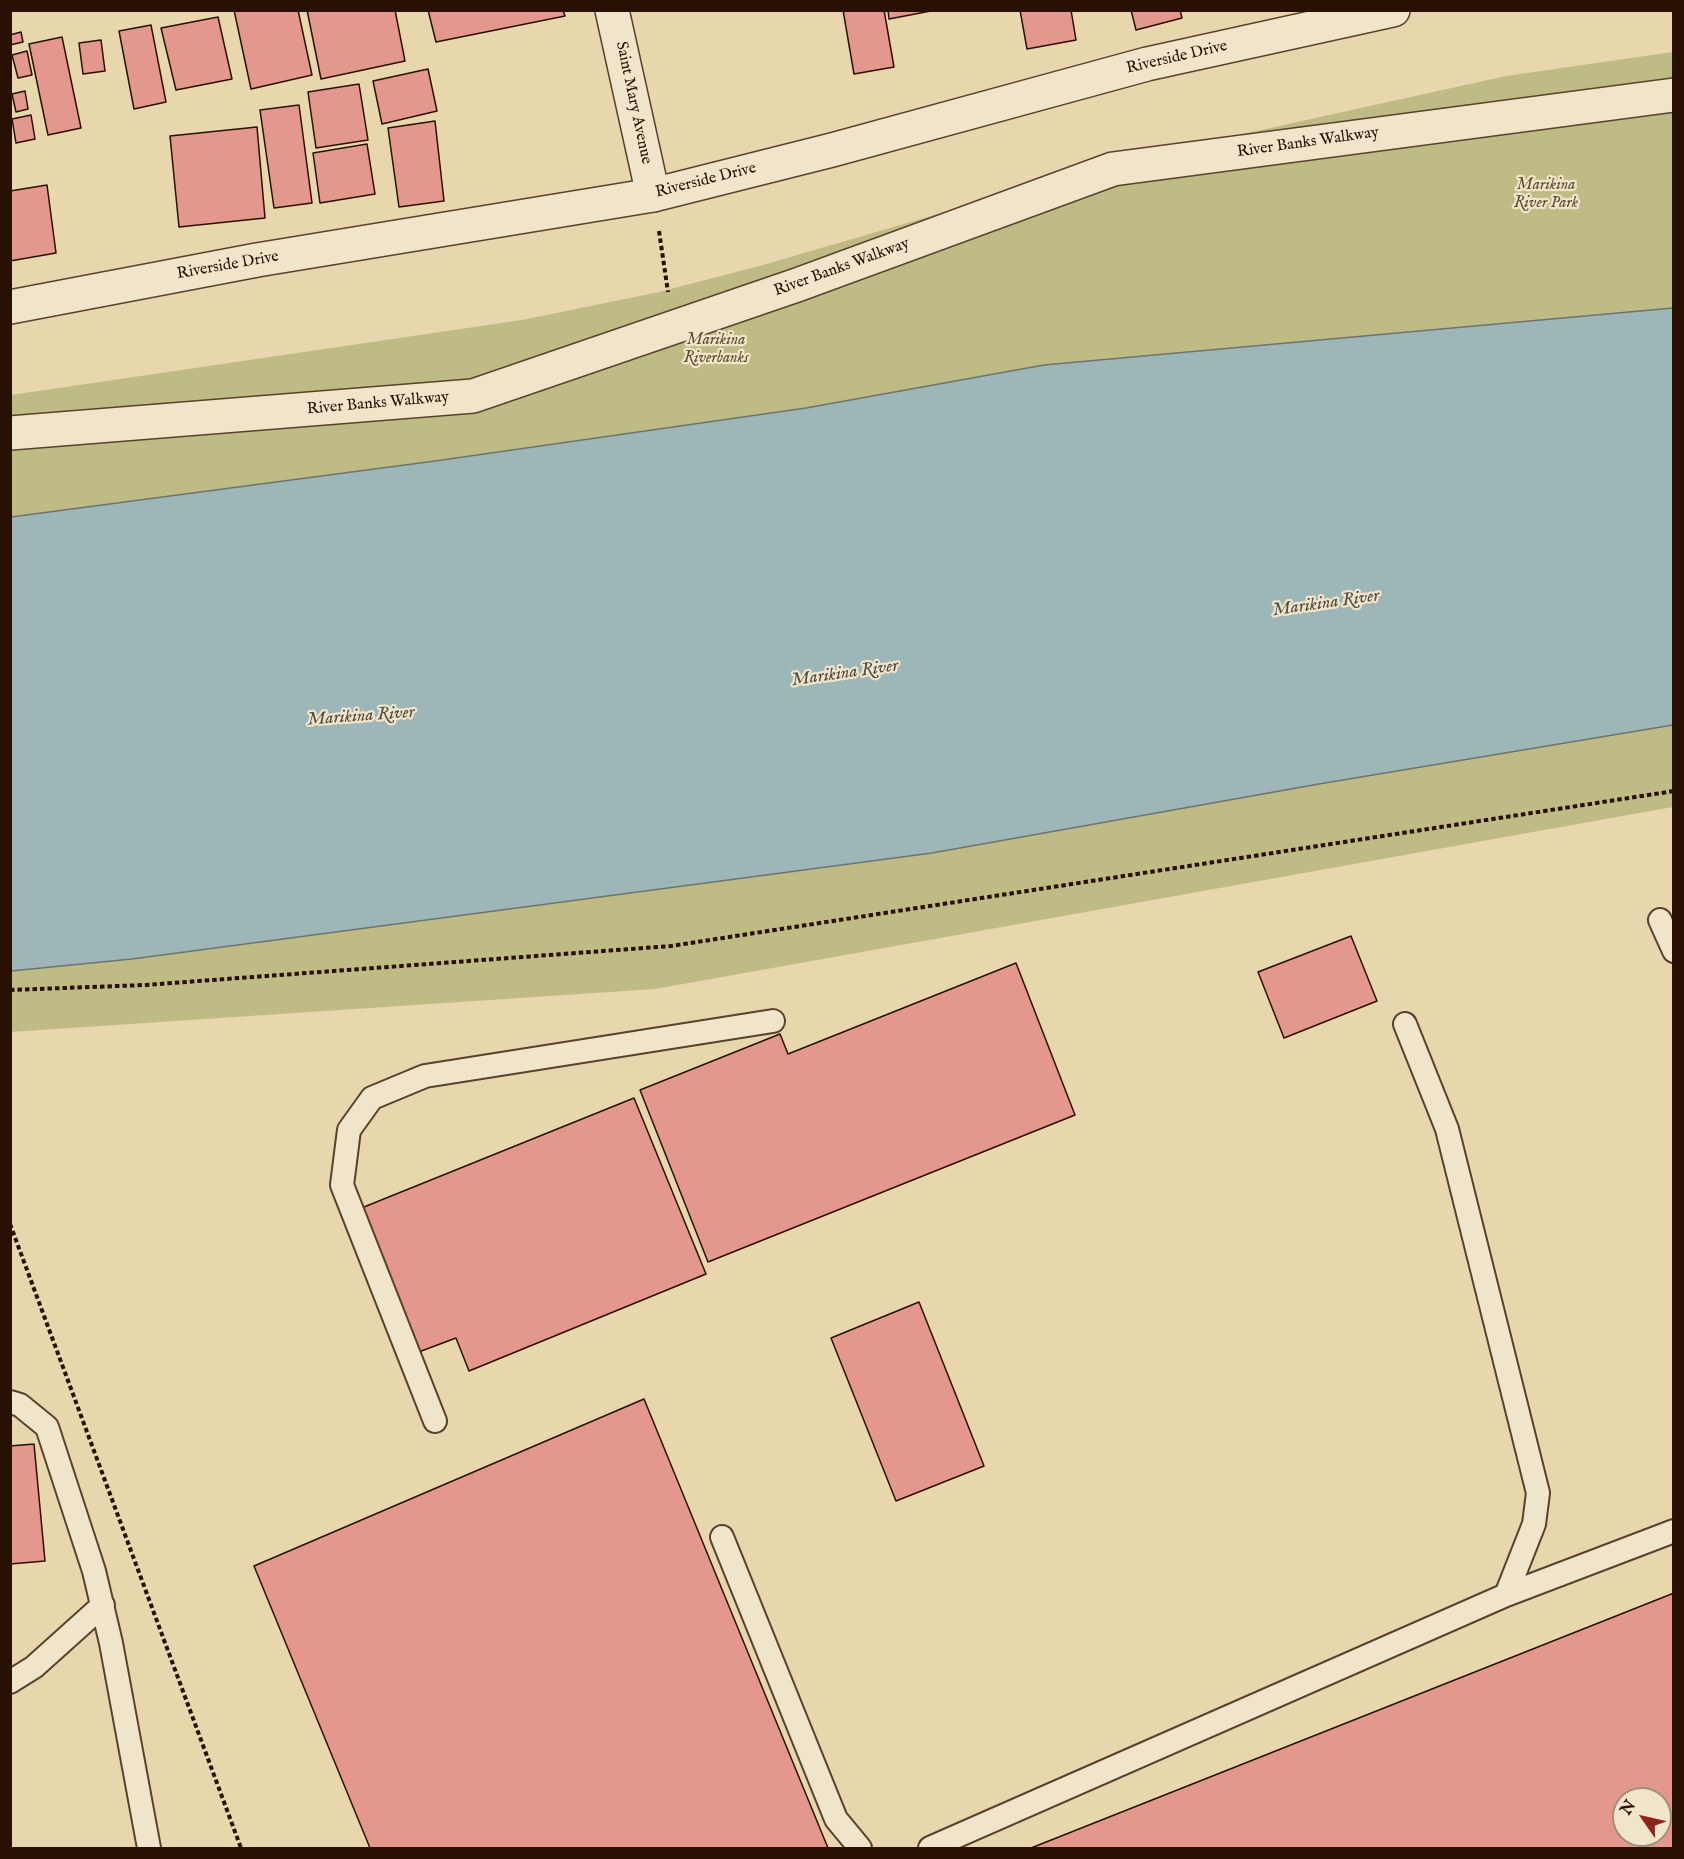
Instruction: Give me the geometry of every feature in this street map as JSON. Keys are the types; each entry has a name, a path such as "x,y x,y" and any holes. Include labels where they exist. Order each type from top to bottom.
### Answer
{"street":[{"name":"Saint Mary Avenue","path":"612,10 653,195"},
{"name":"Riverside Drive","path":"10,307 257,260 653,195 832,150 1147,64 1393,10"},
{"name":"River Banks Walkway","path":"10,433 472,396 674,327 1113,169 1674,95"}],"lane":[{"path":"1660,920 1674,951"},
{"path":"435,1421 342,1185 349,1130 372,1098 425,1076 773,1021"},
{"path":"1405,1024 1447,1129 1538,1493 1534,1524 1506,1595"},
{"path":"10,1402 20,1405 47,1427 103,1605 149,1848"},
{"path":"930,1848 1506,1595 1674,1531"},
{"path":"722,1537 836,1819 860,1848"},
{"path":"10,1682 34,1667 103,1605"}],"path":[{"path":"653,195 674,327"},
{"path":"10,990 145,985 671,946 1674,791"},
{"path":"10,1224 241,1848"}],"green space":[{"name":"Marikina River Park","path":"1673,52 1673,308 1044,365 806,408 435,461 11,517 11,395 522,320 659,292 763,265 1116,162 1506,76"},
{"path":"1673,725 1673,807 655,989 11,1032 11,971 132,959 932,853 1319,784"}],"water":[{"name":"Marikina River","path":"1673,308 1673,725 1319,784 932,853 132,959 11,971 11,517 435,461 806,408 1044,365"}],"building":[{"path":"234,10 298,10 312,75 251,89"},
{"path":"307,10 395,10 405,61 321,79"},
{"path":"428,10 563,10 565,16 436,42"},
{"path":"843,10 884,10 894,67 854,74"},
{"path":"888,10 936,10 889,19"},
{"path":"1020,10 1071,10 1076,40 1027,49"},
{"path":"1131,10 1180,10 1182,18 1136,30"},
{"path":"218,17 232,79 176,90 161,28"},
{"path":"151,25 166,102 134,109 119,31"},
{"path":"21,32 23,42 10,45 10,35"},
{"path":"62,37 81,128 48,135 29,44"},
{"path":"101,40 105,71 83,74 79,43"},
{"path":"27,51 32,75 18,78 12,55"},
{"path":"428,69 437,111 382,124 373,81"},
{"path":"359,84 368,140 316,148 308,92"},
{"path":"25,91 28,109 16,112 12,94"},
{"path":"299,105 312,203 274,208 260,110"},
{"path":"31,115 35,139 16,143 12,119"},
{"path":"435,121 444,201 399,207 388,128"},
{"path":"257,127 265,218 179,227 170,136"},
{"path":"367,144 375,194 320,203 313,153"},
{"path":"47,185 56,253 10,261 10,191"},
{"path":"1351,936 1377,1001 1284,1038 1258,972"},
{"path":"1016,963 1075,1115 708,1262 640,1090 780,1034 788,1054"},
{"path":"634,1098 706,1274 469,1371 456,1338 416,1353 359,1209"},
{"path":"919,1302 984,1466 896,1501 831,1338"},
{"path":"644,1399 828,1848 370,1848 254,1566"},
{"path":"34,1444 45,1561 10,1564 10,1446"},
{"path":"1674,1593 1674,1848 1031,1848"}],"park label":[{"name":"Marikina Riverbanks","path":"716,350"}]}
